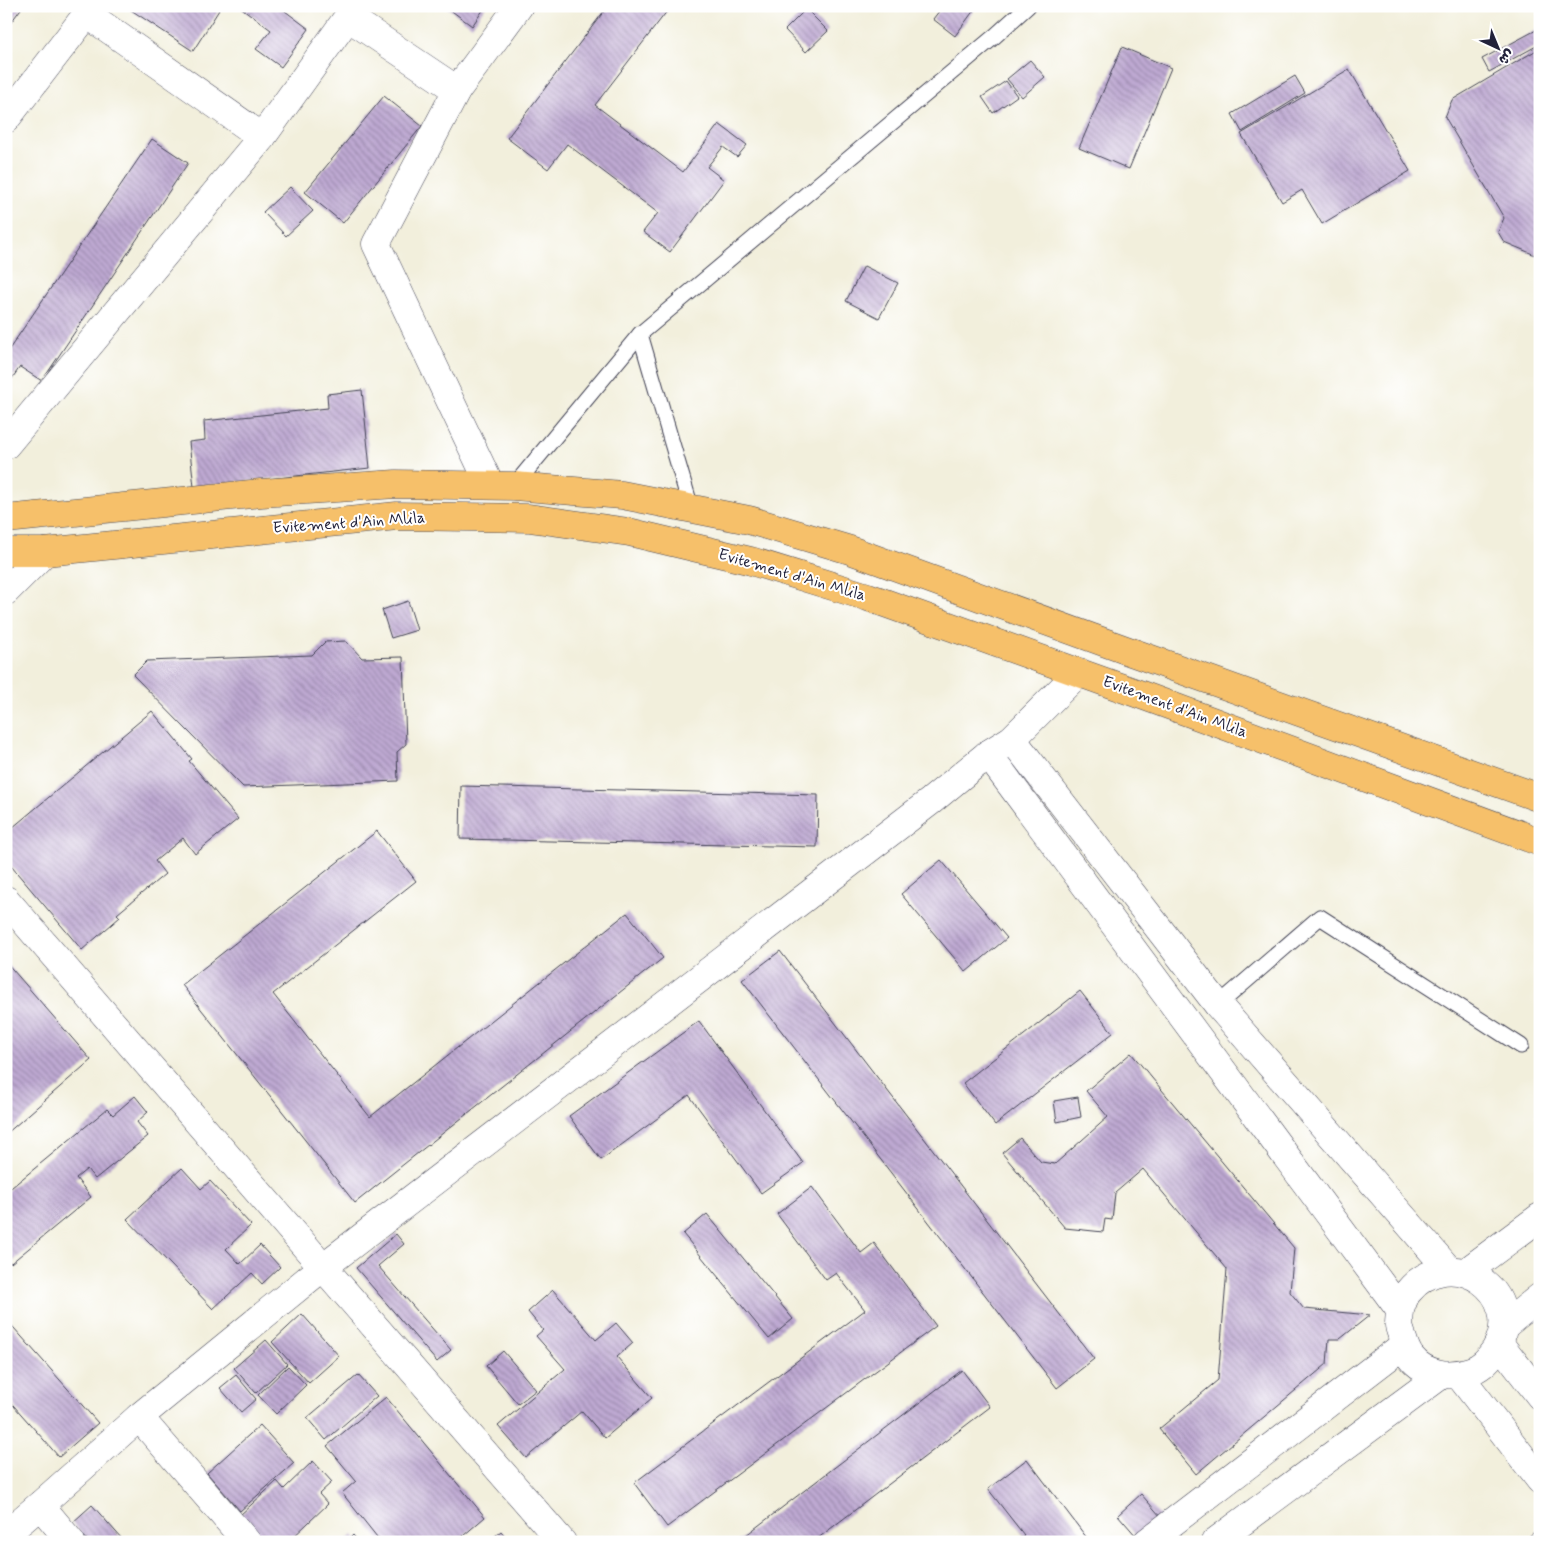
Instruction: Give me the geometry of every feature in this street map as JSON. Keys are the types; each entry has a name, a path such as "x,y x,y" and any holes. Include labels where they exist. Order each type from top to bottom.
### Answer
{"highway":[{"name":"Evitement d'Ain Mlila","path":"6,519 280,492 396,484 502,485 622,495 749,520 850,550 1540,798"},
{"name":"Evitement d'Ain Mlila","path":"6,552 45,552 397,516 529,518 629,532 751,561 868,597 1079,672 1540,842"}],"street":[{"path":"502,485 376,244 457,90 519,6"},
{"path":"6,446 262,137 341,12 457,90"},
{"path":"6,119 87,14 262,137"},
{"path":"6,591 45,552"},
{"path":"6,1534 139,1417 323,1267 931,801 988,754 1012,739 1079,672"},
{"path":"1012,739 1218,1005 1458,1271"},
{"path":"988,754 1400,1310"},
{"path":"6,900 562,1542"},
{"path":"1458,1271 1540,1218"},
{"path":"1540,1396 1502,1334 1501,1308 1494,1292 1481,1279 1458,1271 1433,1274 1418,1282 1407,1294 1400,1310 1399,1326 1404,1345 1410,1357 1424,1368 1450,1375 1540,1480"},
{"path":"1215,1542 1450,1375 1476,1369 1490,1358 1502,1334 1540,1297"},
{"path":"1147,1542 1404,1345"},
{"path":"139,1417 247,1542"},
{"path":"40,1505 71,1542"}],"lane":[{"path":"502,485 640,334 995,36 1028,6"},
{"path":"640,334 691,508"},
{"path":"1218,1005 1320,917 1521,1046"},
{"path":"1535,1542 1540,1538"}],"building":[{"path":"6,6 23,6 6,29"},
{"path":"125,6 213,6 219,10 193,51"},
{"path":"239,6 283,6 281,8 309,29 281,67 256,49 271,30"},
{"path":"445,6 486,6 472,26"},
{"path":"608,6 671,6 595,105 683,172 719,124 747,145 737,157 723,147 707,167 724,180 670,252 643,232 658,213 567,144 548,169 507,138"},
{"path":"943,6 977,6 955,36 933,19"},
{"path":"806,9 828,31 806,52 785,30"},
{"path":"1540,28 1540,44 1489,72 1482,59"},
{"path":"1122,47 1171,68 1129,169 1079,148"},
{"path":"1540,48 1540,257 1504,242 1498,232 1504,218 1445,117 1452,100"},
{"path":"1030,60 1045,77 1022,97 1007,79"},
{"path":"1349,69 1410,171 1322,224 1302,190 1282,202 1241,134"},
{"path":"1295,76 1305,93 1242,132 1232,114"},
{"path":"1006,81 1017,96 993,113 982,97"},
{"path":"384,96 422,126 343,223 305,192"},
{"path":"152,139 188,163 42,381 20,367 6,387 6,350 8,351"},
{"path":"290,187 313,211 286,236 263,212"},
{"path":"864,266 898,283 879,318 846,301"},
{"path":"362,390 370,468 194,487 189,442 205,440 204,421 328,408 327,394"},
{"path":"408,601 417,630 391,638 382,610"},
{"path":"346,641 362,658 403,657 406,744 397,752 398,781 243,787 133,675 147,661 312,655 325,642"},
{"path":"152,711 192,759 189,761 238,819 195,854 183,838 155,861 165,874 117,914 120,917 82,950 6,860 6,833"},
{"path":"461,786 818,795 817,847 460,839"},
{"path":"377,831 416,881 273,994 370,1117 627,913 663,958 355,1203 182,985"},
{"path":"941,860 1007,938 966,972 901,894"},
{"path":"780,951 1094,1359 1057,1388 742,980"},
{"path":"6,962 91,1060 6,1134"},
{"path":"1080,991 1113,1033 995,1125 963,1083"},
{"path":"699,1021 803,1163 761,1193 689,1095 601,1160 569,1116"},
{"path":"1131,1053 1294,1248 1290,1292 1304,1309 1370,1315 1340,1339 1329,1339 1327,1364 1196,1474 1159,1429 1218,1380 1227,1269 1143,1169 1115,1193 1112,1220 1105,1219 1103,1232 1065,1228 1002,1153 1020,1138 1041,1162 1055,1164 1108,1117 1086,1091"},
{"path":"135,1096 148,1112 137,1122 148,1136 95,1179 87,1169 76,1178 91,1197 11,1263 6,1258 6,1192 107,1109 113,1115"},
{"path":"1078,1097 1081,1117 1057,1122 1054,1101"},
{"path":"182,1168 201,1189 210,1181 251,1225 226,1249 240,1264 260,1245 280,1267 262,1284 252,1273 213,1309 127,1219"},
{"path":"812,1187 861,1253 874,1243 936,1326 667,1527 634,1483 865,1310 836,1273 826,1280 777,1214"},
{"path":"707,1214 793,1319 769,1339 683,1234"},
{"path":"396,1234 404,1244 378,1266 451,1350 437,1362 356,1268"},
{"path":"553,1290 596,1340 616,1323 633,1343 617,1357 652,1398 605,1438 582,1411 526,1458 498,1426 565,1369 536,1336 543,1330 528,1312"},
{"path":"302,1314 339,1356 309,1383 272,1342"},
{"path":"6,1319 98,1423 59,1457 6,1397"},
{"path":"266,1340 287,1364 256,1393 234,1368"},
{"path":"503,1351 536,1390 518,1404 486,1366"},
{"path":"288,1366 306,1385 276,1414 258,1395"},
{"path":"962,1370 990,1407 813,1542 737,1542"},
{"path":"236,1375 256,1399 241,1412 220,1388"},
{"path":"358,1375 377,1396 326,1440 307,1418"},
{"path":"386,1397 485,1517 456,1542 381,1542 342,1493 356,1481 327,1446"},
{"path":"260,1425 294,1463 240,1511 207,1473"},
{"path":"1027,1459 1090,1542 1015,1542 1024,1535 988,1489"},
{"path":"313,1461 332,1482 319,1494 328,1504 288,1542 263,1542 239,1516 277,1481 284,1489"},
{"path":"1141,1494 1161,1517 1137,1537 1118,1515"},
{"path":"92,1505 123,1540 121,1542 89,1542 72,1523"},
{"path":"501,1531 510,1542 488,1542"},
{"path":"353,1535 359,1542 346,1542"}]}
